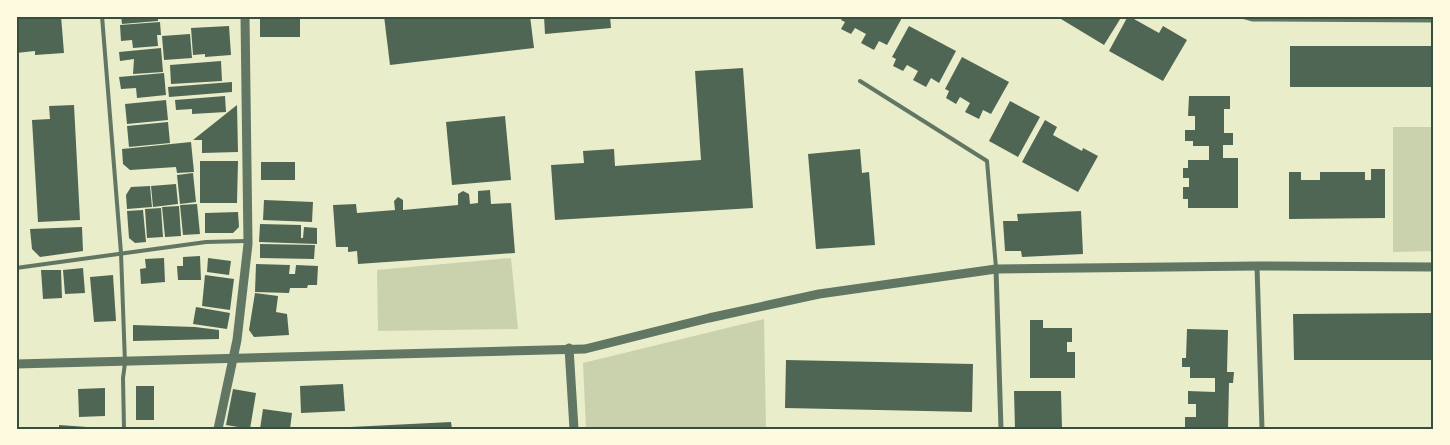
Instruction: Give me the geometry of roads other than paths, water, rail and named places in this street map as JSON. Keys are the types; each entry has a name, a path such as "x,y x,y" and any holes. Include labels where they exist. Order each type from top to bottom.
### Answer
{"street":[{"path":"218,429 233,359 245,281 248,241 245,16"},
{"path":"1242,16 1253,19 1434,20"},
{"path":"1257,266 1262,429"},
{"path":"16,364 125,363 585,349 709,318 819,294 996,269 1257,266 1434,267"},
{"path":"996,269 1001,429"},
{"path":"569,348 574,429"}],"lane":[{"path":"102,16 120,253 125,363 124,429"},
{"path":"860,81 987,161 996,269"},
{"path":"16,268 206,242 248,241"}]}
